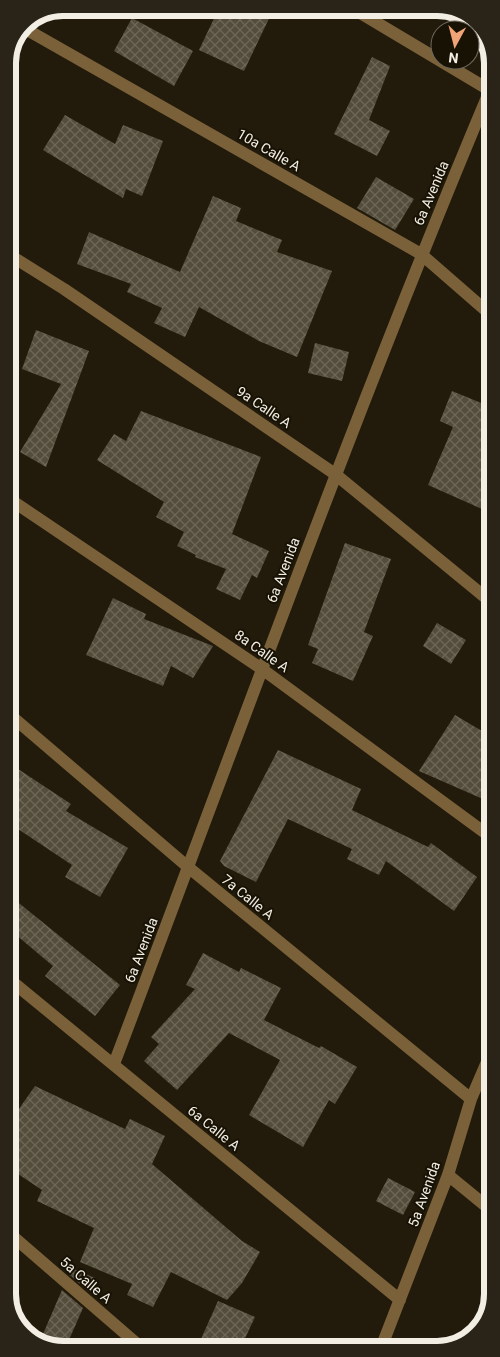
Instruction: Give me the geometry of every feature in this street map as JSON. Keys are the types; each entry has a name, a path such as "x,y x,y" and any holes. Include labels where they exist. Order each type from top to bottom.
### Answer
{"street":[{"path":"365,16 484,87"},
{"name":"10a Calle A","path":"29,31 421,254 484,309"},
{"name":"6a Avenida","path":"114,1064 335,474 421,254 484,105"},
{"name":"9a Calle A","path":"16,259 64,288 335,474 484,596"},
{"name":"8a Calle A","path":"16,503 262,669 484,832"},
{"name":"7a Calle A","path":"16,720 188,867 471,1099"},
{"name":"6a Calle A","path":"16,985 400,1300"},
{"name":"5a Avenida","path":"384,1341 448,1175 471,1099 484,1069"},
{"path":"448,1175 484,1204"},
{"name":"5a Calle A","path":"16,1239 134,1341"}],"building":[{"path":"215,16 270,16 244,71 199,50"},
{"path":"132,18 193,51 174,86 114,51"},
{"path":"372,57 390,66 369,120 390,131 377,156 334,134"},
{"path":"65,115 115,144 123,125 163,141 142,196 126,189 123,198 43,150"},
{"path":"376,177 414,199 395,230 357,208"},
{"path":"213,196 241,208 236,221 282,240 277,252 332,271 297,357 259,341 199,307 185,337 154,323 162,308 127,292 131,284 77,264 89,232 180,272"},
{"path":"36,330 89,351 46,467 20,452 61,384 22,369"},
{"path":"315,343 349,352 342,381 308,373"},
{"path":"452,391 484,404 484,510 428,485 453,427 440,421"},
{"path":"141,411 261,457 232,534 269,551 257,578 252,575 240,600 216,589 226,569 195,557 196,555 177,546 184,532 156,517 164,502 97,460 114,434 126,441"},
{"path":"345,543 391,559 364,632 373,636 353,681 312,663 318,649 308,645"},
{"path":"113,598 146,614 144,619 213,646 193,678 171,666 163,686 86,655"},
{"path":"437,623 466,640 451,664 423,646"},
{"path":"455,715 484,732 484,799 419,771"},
{"path":"278,750 361,789 352,810 428,847 431,843 477,877 454,911 386,861 379,875 347,859 352,849 288,819 256,882 224,866 220,861"},
{"path":"16,768 71,804 66,811 128,848 100,897 65,877 72,865 16,828"},
{"path":"16,901 120,985 95,1016 45,976 53,966 16,935"},
{"path":"203,953 239,972 241,968 281,988 264,1020 319,1048 321,1046 357,1067 335,1104 329,1100 303,1147 249,1115 280,1060 229,1033 177,1090 144,1061 159,1044 151,1037 195,989 186,985"},
{"path":"35,1086 125,1129 130,1119 165,1136 152,1164 242,1241 260,1252 242,1283 227,1300 171,1272 153,1307 127,1295 132,1284 80,1262 94,1228 37,1201 42,1190 16,1173 16,1113"},
{"path":"388,1178 415,1192 403,1215 376,1201"},
{"path":"72,1268 95,1278 89,1292 69,1274"},
{"path":"62,1290 83,1308 69,1341 60,1341 42,1336"},
{"path":"218,1301 255,1317 244,1341 205,1341 201,1339"}]}
